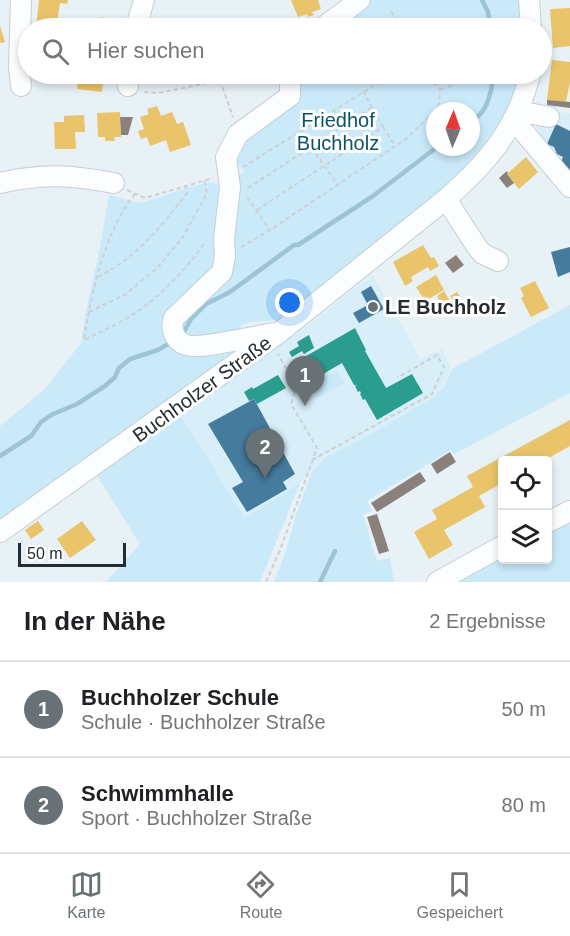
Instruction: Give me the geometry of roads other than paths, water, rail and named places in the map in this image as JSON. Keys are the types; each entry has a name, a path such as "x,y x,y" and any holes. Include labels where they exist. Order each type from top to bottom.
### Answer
{"street":[{"path":"20,18 21,0"},
{"path":"139,18 144,0"},
{"path":"336,18 360,0"},
{"path":"529,0 530,18"},
{"path":"280,332 205,345 184,344 174,335 171,325 174,318 222,272 230,187 226,157 238,134 290,96 290,84"},
{"name":"Buchholzer Straße","path":"0,532 280,332 446,199 470,178 498,146 515,115 526,84"},
{"path":"515,115 549,117"},
{"path":"515,115 570,187"},
{"path":"0,183 30,176 58,175 114,183"},
{"path":"446,199 483,254 498,261"},
{"path":"552,520 570,511"},
{"path":"437,582 498,548"}],"waterway":[{"path":"482,0 489,18"},
{"path":"480,114 485,107 492,84"},
{"path":"182,335 191,319 206,304 230,292 294,245 298,245 373,196 426,155"},
{"path":"0,456 31,436 41,422 51,415 77,404 105,386 115,377 119,368 130,359 158,350 170,343"},
{"path":"320,582 335,551"}],"place":[{"name":"LE Buchholz","path":"373,307"},
{"name":"Buchholzer Schule","path":"305,406"},
{"name":"Schwimmhalle","path":"265,478"}],"park label":[{"name":"Friedhof Buchholz","path":"338,132"}]}
